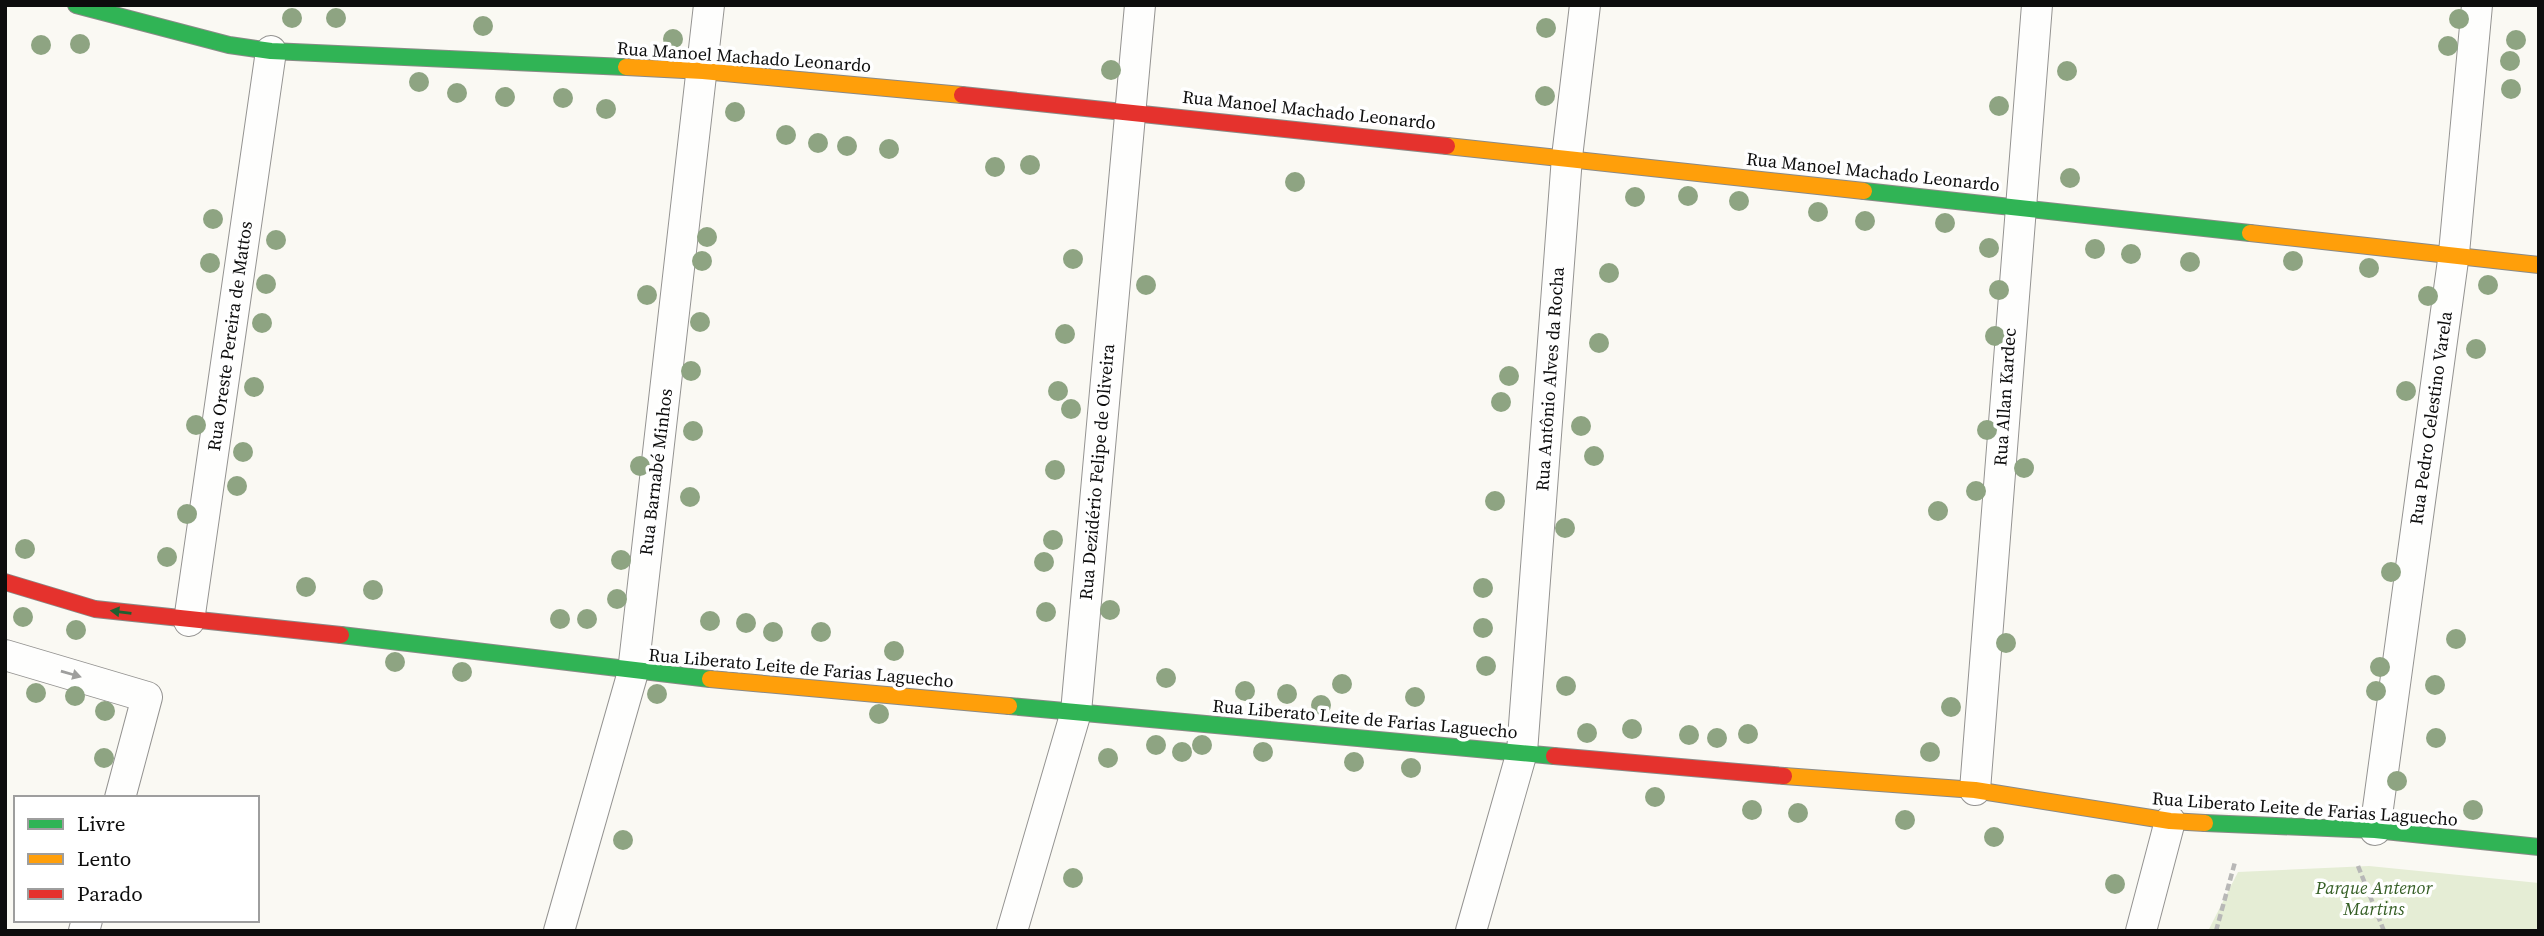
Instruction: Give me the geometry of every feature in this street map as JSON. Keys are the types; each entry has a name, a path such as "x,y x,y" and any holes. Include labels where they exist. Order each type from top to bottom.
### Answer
{"street":[{"name":"Rua Manoel Machado Leonardo","path":"76,5 229,45 271,51 703,71 1129,111 2454,253 2539,265"},
{"name":"Rua Barnabé Minhos","path":"559,931 633,672 709,5"},
{"name":"Rua Dezidério Felipe de Oliveira","path":"1012,931 1076,712 1140,5"},
{"name":"Rua Antônio Alves da Rocha","path":"1471,931 1522,752 1567,157 1584,5"},
{"name":"Rua Allan Kardec","path":"1975,790 2037,5"},
{"name":"Rua Pedro Celestino Varela","path":"2375,830 2454,253 2477,5"},
{"name":"Rua Oreste Pereira de Mattos","path":"189,621 271,51"},
{"name":"Rua Liberato Leite de Farias Laguecho","path":"5,582 94,609 440,646 633,672 1975,790 2170,821 2375,830 2539,846"},
{"path":"5,655 147,696 121,796"},
{"path":"2141,931 2170,821"}],"path":[{"path":"2216,931 2245,824"},
{"path":"2343,829 2384,931"}],"green space":[{"name":"Parque Antenor Martins","path":"2369,866 2539,883 2539,931 2208,931 2238,872"}],"traffic: fast":[{"path":"76,5 229,45 271,51 626,67"},
{"path":"1864,191 2250,233"},
{"path":"341,635 710,679"},
{"path":"1009,706 1554,756"},
{"path":"2205,823 2375,830 2539,847"}],"traffic: slow":[{"path":"626,67 703,71 962,95"},
{"path":"1447,146 1864,191"},
{"path":"2250,233 2539,265"},
{"path":"710,679 1009,706"},
{"path":"1784,776 1975,790 2170,821 2205,823"}],"traffic: jam":[{"path":"962,95 1447,146"},
{"path":"5,582 95,609 341,635"},
{"path":"1554,756 1784,776"}]}
